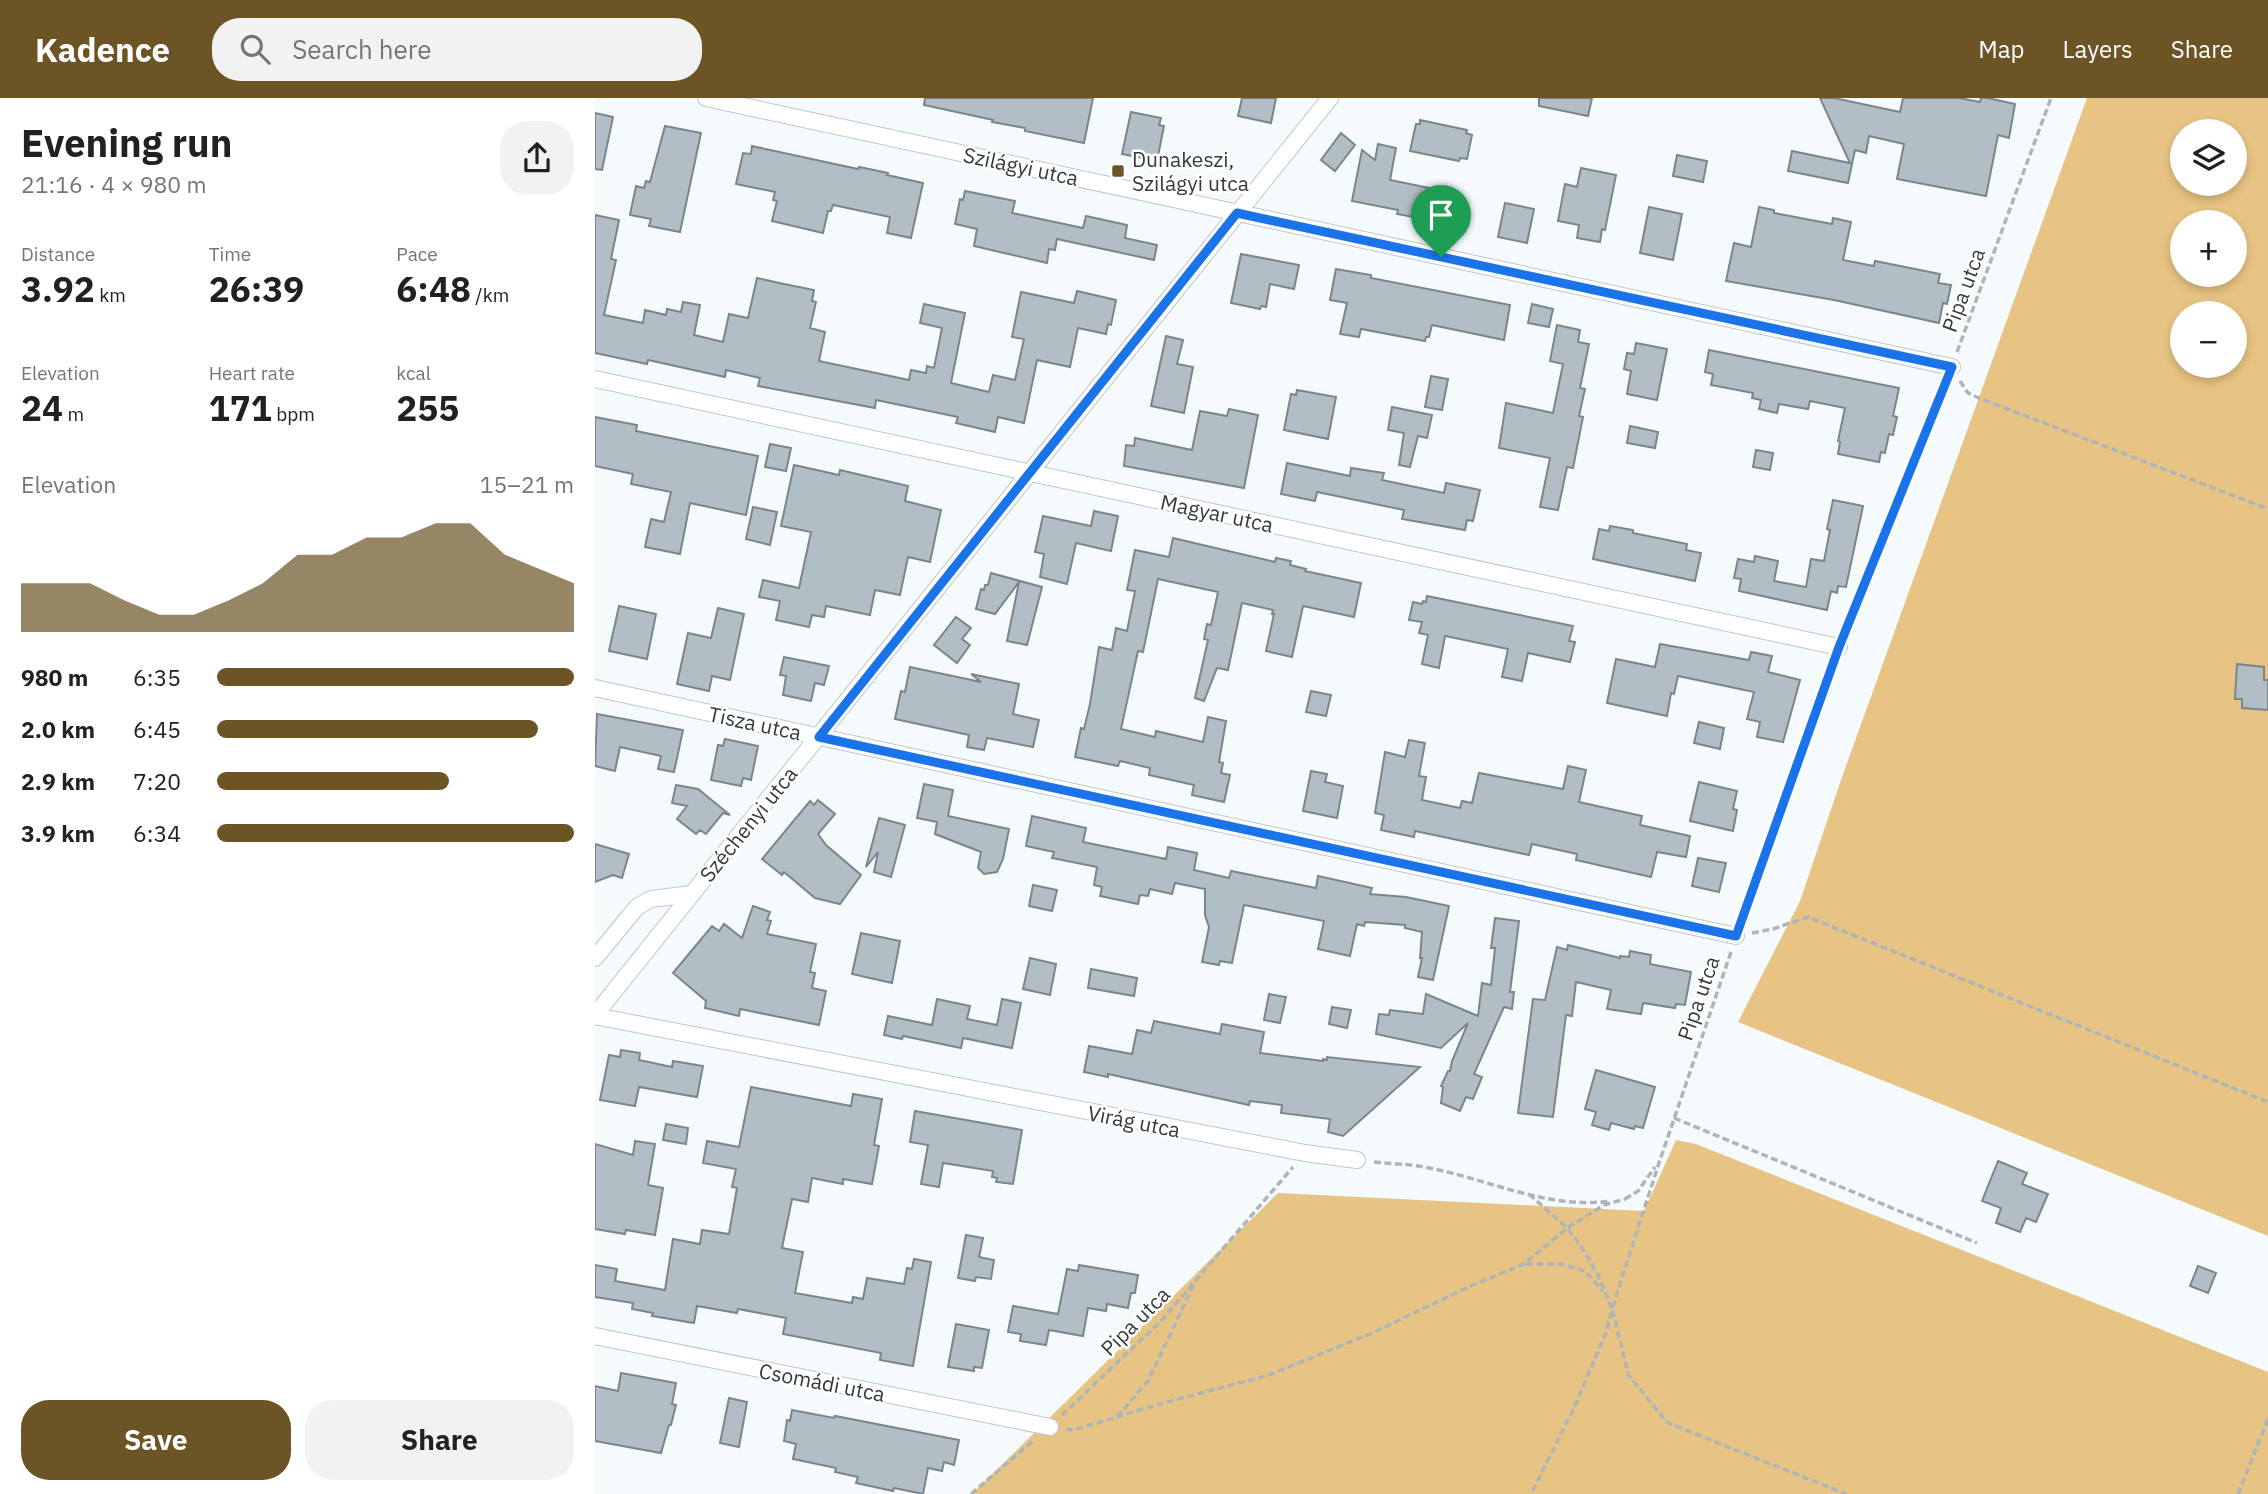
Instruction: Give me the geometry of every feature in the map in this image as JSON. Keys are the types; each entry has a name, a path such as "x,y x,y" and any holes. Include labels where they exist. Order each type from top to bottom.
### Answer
{"street":[{"name":"Szilágyi utca","path":"706,98 1952,367"},
{"name":"Széchenyi utca","path":"595,1016 1329,98"},
{"name":"Magyar utca","path":"595,379 1839,647"},
{"name":"Tisza utca","path":"595,688 1736,936"},
{"name":"Széchenyi utca","path":"595,958 637,907 651,899 692,894"},
{"name":"Virág utca","path":"595,1016 1305,1153 1357,1160"},
{"name":"Csomádi utca","path":"595,1336 1049,1427"}],"path":[{"name":"Pipa utca","path":"1658,1163 1839,647 1952,367 2051,98"},
{"path":"1952,367 1968,393 2268,509"},
{"path":"1736,936 1773,929 1808,917 2268,1102"},
{"path":"1674,1118 1977,1243"},
{"name":"Pipa utca","path":"971,1494 1049,1427 1161,1321 1305,1153"},
{"path":"1357,1160 1429,1168 1529,1194 1596,1203 1625,1199"},
{"path":"1049,1427 1074,1430 1269,1375 1371,1333 1524,1264 1567,1228 1604,1205 1625,1199 1638,1191 1658,1163"},
{"path":"1531,1494 1574,1408 1607,1330 1658,1163"},
{"path":"1529,1194 1567,1228 1581,1246 1598,1275 1612,1309 1629,1376 1668,1423 1846,1494"},
{"path":"1524,1264 1561,1264 1585,1271 1606,1294"},
{"path":"1117,1418 1148,1381 1196,1281"},
{"path":"2238,1494 2268,1419"}],"shaded area":[{"path":"2087,98 2268,98 2268,1236 1738,1022 1800,901 1842,777"},
{"path":"1676,1140 1696,1144 2268,1372 2268,1494 972,1494 1278,1193 1644,1211"}],"building":[{"path":"925,98 1093,98 1084,143 924,105"},
{"path":"1242,98 1276,98 1271,123 1238,116"},
{"path":"1539,98 1592,98 1588,116 1539,106"},
{"path":"1820,98 1834,98 1900,112 1903,98 1959,98 1980,102 1981,98 1988,98 2015,104 2009,138 1998,135 1986,196 1897,179 1904,144 1869,136 1866,153 1855,150 1848,183 1788,171 1792,151 1850,163"},
{"path":"1131,112 1161,118 1159,125 1164,126 1157,161 1122,154"},
{"path":"595,113 613,117 602,170 595,169"},
{"path":"1420,120 1467,130 1466,133 1472,135 1467,159 1460,158 1459,161 1410,151 1416,124 1420,124"},
{"path":"665,126 701,133 680,232 649,226 651,219 630,215 636,186 644,188 646,181 650,182"},
{"path":"1341,133 1355,145 1335,171 1321,160"},
{"path":"1378,144 1396,148 1390,180 1454,193 1453,197 1458,198 1453,224 1397,214 1398,210 1352,201 1362,150 1375,160"},
{"path":"752,146 888,173 887,175 923,183 911,238 887,233 890,217 833,205 831,211 828,211 823,233 772,221 777,201 773,200 775,192 736,184 743,153 751,154"},
{"path":"1677,155 1707,161 1703,182 1673,176"},
{"path":"1581,168 1616,175 1600,242 1577,238 1579,225 1558,221 1565,184 1577,187"},
{"path":"965,191 1015,201 1012,213 1083,228 1086,216 1127,225 1125,238 1157,245 1154,260 1057,239 1055,250 1049,249 1047,263 974,246 977,229 955,224 960,199 963,200"},
{"path":"1505,203 1534,209 1527,243 1498,237"},
{"path":"1649,207 1682,214 1673,260 1640,253"},
{"path":"1759,207 1774,210 1774,213 1832,224 1833,218 1851,222 1843,260 1874,266 1875,261 1940,274 1938,283 1951,285 1947,304 1943,303 1939,323 1834,300 1726,281 1734,243 1751,247"},
{"path":"595,215 619,220 611,259 616,260 604,315 643,323 645,310 666,315 667,309 681,312 683,302 700,305 694,335 723,342 729,314 748,318 757,278 814,290 812,301 816,302 810,328 825,332 819,361 909,380 911,370 926,373 927,366 934,368 942,328 920,323 924,304 965,313 951,383 989,392 993,375 1015,380 1024,339 1012,337 1021,292 1074,303 1077,291 1116,300 1111,325 1108,324 1106,334 1078,328 1070,367 1037,360 1024,423 998,417 995,432 956,423 958,417 876,400 875,408 758,386 760,378 726,370 725,377 648,360 647,364 595,353"},
{"path":"1241,254 1299,265 1294,289 1270,284 1266,307 1261,306 1260,309 1231,303"},
{"path":"1336,269 1510,305 1504,340 1432,325 1425,341 1361,329 1359,337 1340,334 1347,303 1330,300"},
{"path":"1532,304 1553,309 1549,327 1528,323"},
{"path":"1557,325 1580,330 1578,342 1589,344 1580,388 1585,389 1579,416 1583,417 1573,468 1567,467 1558,510 1540,507 1550,458 1499,448 1506,403 1553,413 1563,364 1550,361"},
{"path":"1166,336 1183,340 1177,364 1193,367 1184,413 1151,406"},
{"path":"1636,343 1667,349 1657,400 1627,394 1631,371 1624,369 1627,353 1634,354"},
{"path":"1709,350 1899,388 1893,416 1897,417 1893,435 1889,434 1885,453 1881,452 1879,462 1838,454 1845,408 1810,401 1808,409 1779,404 1777,413 1759,409 1761,400 1752,398 1753,393 1711,385 1713,374 1705,372"},
{"path":"1431,376 1448,379 1442,410 1425,407"},
{"path":"1297,390 1336,397 1328,439 1284,430 1291,394 1296,395"},
{"path":"1392,407 1432,415 1427,438 1418,436 1410,467 1399,465 1404,433 1388,430"},
{"path":"1229,409 1258,415 1244,488 1124,466 1126,445 1134,446 1135,438 1192,450 1200,411 1227,416"},
{"path":"595,417 637,425 636,431 758,456 746,515 690,503 680,554 645,547 651,519 664,522 671,492 631,484 633,474 595,466"},
{"path":"1630,426 1658,432 1655,448 1627,443"},
{"path":"770,444 791,448 786,471 765,467"},
{"path":"1756,450 1773,453 1770,470 1753,467"},
{"path":"1287,463 1350,476 1351,468 1384,473 1382,480 1444,493 1446,483 1480,490 1473,521 1467,520 1465,530 1402,519 1404,510 1317,492 1315,501 1281,494"},
{"path":"794,465 839,475 840,470 908,486 905,501 941,510 930,562 908,557 900,595 875,590 870,615 826,606 824,617 812,615 809,627 776,620 780,601 759,597 763,580 799,588 811,532 781,526"},
{"path":"1833,500 1863,506 1846,587 1838,586 1837,593 1831,591 1827,610 1739,591 1741,579 1734,578 1738,559 1754,562 1755,556 1778,561 1774,581 1806,587 1811,559 1824,561"},
{"path":"753,507 777,512 770,545 746,539"},
{"path":"1094,511 1118,516 1111,551 1076,543 1067,584 1040,577 1044,554 1035,552 1043,516 1091,526"},
{"path":"1610,526 1687,544 1686,550 1701,553 1695,581 1593,559 1599,529 1609,531"},
{"path":"1173,538 1275,562 1276,558 1291,561 1290,565 1306,569 1305,571 1361,583 1354,617 1303,606 1292,657 1266,651 1273,610 1242,603 1228,670 1217,668 1204,701 1195,698 1208,640 1204,639 1207,624 1211,625 1218,592 1158,579 1143,652 1138,651 1121,729 1155,737 1156,731 1203,742 1208,717 1226,721 1219,762 1223,763 1221,773 1230,775 1224,802 1192,795 1194,785 1149,775 1150,768 1120,761 1118,766 1075,757 1081,728 1084,729 1090,704 1099,647 1112,650 1116,628 1127,631 1135,591 1127,590 1135,550 1169,557"},
{"path":"991,573 1042,587 1027,645 1007,641 1019,582 995,614 976,609 981,589 984,590 985,585 988,585"},
{"path":"1427,596 1573,626 1569,641 1575,642 1570,662 1528,653 1522,681 1502,677 1508,649 1445,636 1439,668 1422,664 1428,635 1419,633 1422,622 1409,620 1413,602 1422,604 1423,601 1426,602"},
{"path":"619,606 656,614 647,659 609,651"},
{"path":"718,608 744,614 730,680 712,676 709,691 677,684 688,633 711,638"},
{"path":"956,617 971,628 962,639 970,645 957,663 934,645"},
{"path":"1660,644 1749,660 1751,652 1772,656 1768,672 1800,680 1783,742 1757,737 1760,722 1747,719 1754,692 1678,676 1674,694 1671,693 1667,716 1607,703 1616,659 1655,667"},
{"path":"784,657 829,666 824,685 815,683 811,701 783,695 786,676 780,675"},
{"path":"2237,664 2264,667 2264,680 2268,680 2268,710 2242,708 2242,699 2235,699"},
{"path":"910,667 981,682 971,674 1019,684 1013,714 1039,720 1033,747 987,738 984,750 967,747 969,735 895,719 901,691 905,692"},
{"path":"1311,691 1331,695 1326,716 1306,712"},
{"path":"597,714 683,730 674,772 658,769 661,756 620,747 615,771 595,766"},
{"path":"1699,722 1724,728 1720,749 1694,743"},
{"path":"725,739 758,746 751,780 743,778 741,786 711,780 718,745 723,746"},
{"path":"1409,740 1425,743 1419,776 1426,777 1422,800 1460,808 1462,801 1472,803 1479,773 1563,789 1568,766 1586,770 1579,802 1642,816 1640,825 1690,836 1686,857 1657,852 1651,877 1576,860 1577,854 1532,844 1529,855 1415,831 1414,837 1381,830 1384,815 1375,813 1385,752 1405,757"},
{"path":"1311,771 1327,774 1325,782 1343,786 1337,818 1303,811"},
{"path":"1699,782 1737,791 1733,809 1737,810 1733,831 1690,821"},
{"path":"924,784 953,790 948,816 1009,829 1003,859 997,872 984,874 978,868 981,852 935,834 937,822 917,818"},
{"path":"676,785 698,789 730,815 723,813 706,834 700,830 696,834 677,819 687,806 672,803"},
{"path":"818,800 835,814 818,834 826,845 861,875 840,904 815,898 784,872 782,875 762,859 810,801 814,805"},
{"path":"1032,816 1086,828 1083,842 1166,859 1168,847 1197,853 1194,870 1229,878 1231,871 1316,888 1318,876 1372,888 1370,894 1406,897 1449,906 1433,980 1418,977 1422,958 1422,932 1405,928 1405,925 1365,922 1364,926 1357,924 1350,956 1318,949 1324,921 1244,905 1232,963 1220,961 1219,965 1202,962 1209,927 1205,915 1205,889 1175,883 1172,894 1150,889 1148,896 1140,895 1138,904 1100,896 1102,887 1094,885 1097,867 1052,858 1054,852 1026,846"},
{"path":"879,818 905,825 891,877 874,872 878,852 866,867"},
{"path":"595,844 629,854 622,878 613,875 595,882"},
{"path":"1698,858 1726,863 1719,892 1692,886"},
{"path":"1033,885 1057,890 1052,911 1029,906"},
{"path":"753,906 770,912 767,920 771,921 767,934 816,944 810,972 815,973 812,988 826,991 819,1025 740,1009 739,1016 705,1008 706,1001 673,973 712,926 719,931 724,924 742,938"},
{"path":"1495,918 1519,921 1510,992 1514,992 1512,1009 1504,1007 1474,1074 1482,1077 1473,1099 1466,1097 1460,1111 1441,1103 1441,1086 1450,1071 1468,1023 1441,1048 1376,1034 1379,1014 1389,1015 1390,1010 1423,1014 1426,994 1478,1016 1482,983 1491,985 1495,948 1491,948"},
{"path":"861,933 900,941 892,983 852,974"},
{"path":"1568,945 1620,958 1629,957 1630,951 1651,955 1650,964 1691,972 1685,1005 1676,1004 1675,1008 1643,1003 1641,1014 1607,1009 1611,990 1576,982 1572,1016 1566,1015 1553,1117 1518,1113 1533,999 1545,1000 1557,947 1567,950"},
{"path":"1030,958 1056,964 1050,995 1023,989"},
{"path":"1091,969 1137,978 1134,996 1088,988"},
{"path":"1269,994 1286,997 1280,1023 1264,1020"},
{"path":"937,999 970,1006 967,1019 997,1025 1002,999 1021,1003 1012,1048 963,1038 961,1048 903,1036 902,1039 884,1035 888,1016 932,1025"},
{"path":"1332,1007 1351,1010 1347,1028 1329,1024"},
{"path":"1154,1021 1220,1034 1222,1024 1264,1032 1260,1053 1323,1061 1327,1060 1327,1057 1420,1067 1343,1136 1328,1132 1330,1119 1281,1113 1282,1105 1250,1101 1249,1105 1108,1074 1108,1077 1084,1072 1089,1046 1132,1054 1137,1030 1151,1033"},
{"path":"621,1050 640,1053 639,1060 672,1067 673,1061 703,1066 697,1097 639,1087 635,1106 600,1100 609,1055 620,1057"},
{"path":"1596,1070 1655,1087 1643,1128 1635,1126 1634,1129 1611,1123 1609,1130 1592,1125 1596,1112 1585,1109"},
{"path":"751,1087 851,1106 853,1094 882,1099 874,1145 879,1146 872,1184 843,1179 843,1184 812,1178 808,1202 792,1199 782,1248 803,1252 795,1293 852,1303 853,1297 863,1299 867,1278 904,1284 907,1268 912,1269 914,1259 931,1262 913,1366 880,1360 881,1353 783,1334 786,1318 738,1309 737,1313 697,1306 694,1323 652,1316 653,1313 632,1309 633,1303 595,1297 595,1265 617,1269 615,1281 665,1290 673,1239 700,1244 702,1230 729,1234 737,1188 732,1187 736,1169 703,1163 707,1141 739,1147"},
{"path":"915,1111 1022,1130 1013,1184 996,1182 997,1178 992,1177 993,1171 943,1163 939,1187 921,1184 928,1145 910,1142"},
{"path":"666,1124 688,1128 686,1144 663,1140"},
{"path":"635,1141 655,1144 648,1185 663,1188 655,1235 595,1229 595,1144 633,1155"},
{"path":"1998,1161 2027,1173 2022,1184 2048,1194 2036,1222 2026,1218 2020,1232 1996,1223 2001,1208 1982,1201"},
{"path":"966,1235 983,1238 979,1257 994,1260 991,1279 976,1277 975,1281 958,1278"},
{"path":"1079,1265 1138,1275 1135,1293 1131,1293 1128,1308 1107,1304 1106,1311 1088,1308 1083,1336 1049,1330 1046,1345 1020,1341 1021,1334 1008,1332 1013,1306 1058,1314 1067,1269 1078,1271"},
{"path":"2198,1266 2216,1273 2208,1293 2190,1286"},
{"path":"956,1324 989,1330 982,1368 974,1367 974,1371 948,1367"},
{"path":"621,1373 676,1383 672,1404 676,1405 661,1453 595,1441 595,1386 618,1391"},
{"path":"729,1398 747,1402 739,1447 720,1443"},
{"path":"792,1410 959,1440 954,1465 944,1462 942,1471 928,1468 923,1494 856,1483 858,1477 835,1472 836,1468 793,1459 796,1444 784,1441 787,1420 790,1421"}],"place":[{"name":"Dunakeszi, Szilágyi utca","path":"1118,171"}],"route":[{"path":"1237,213 1441,257 1952,367 1839,647 1736,936 819,737 1237,213"}]}
